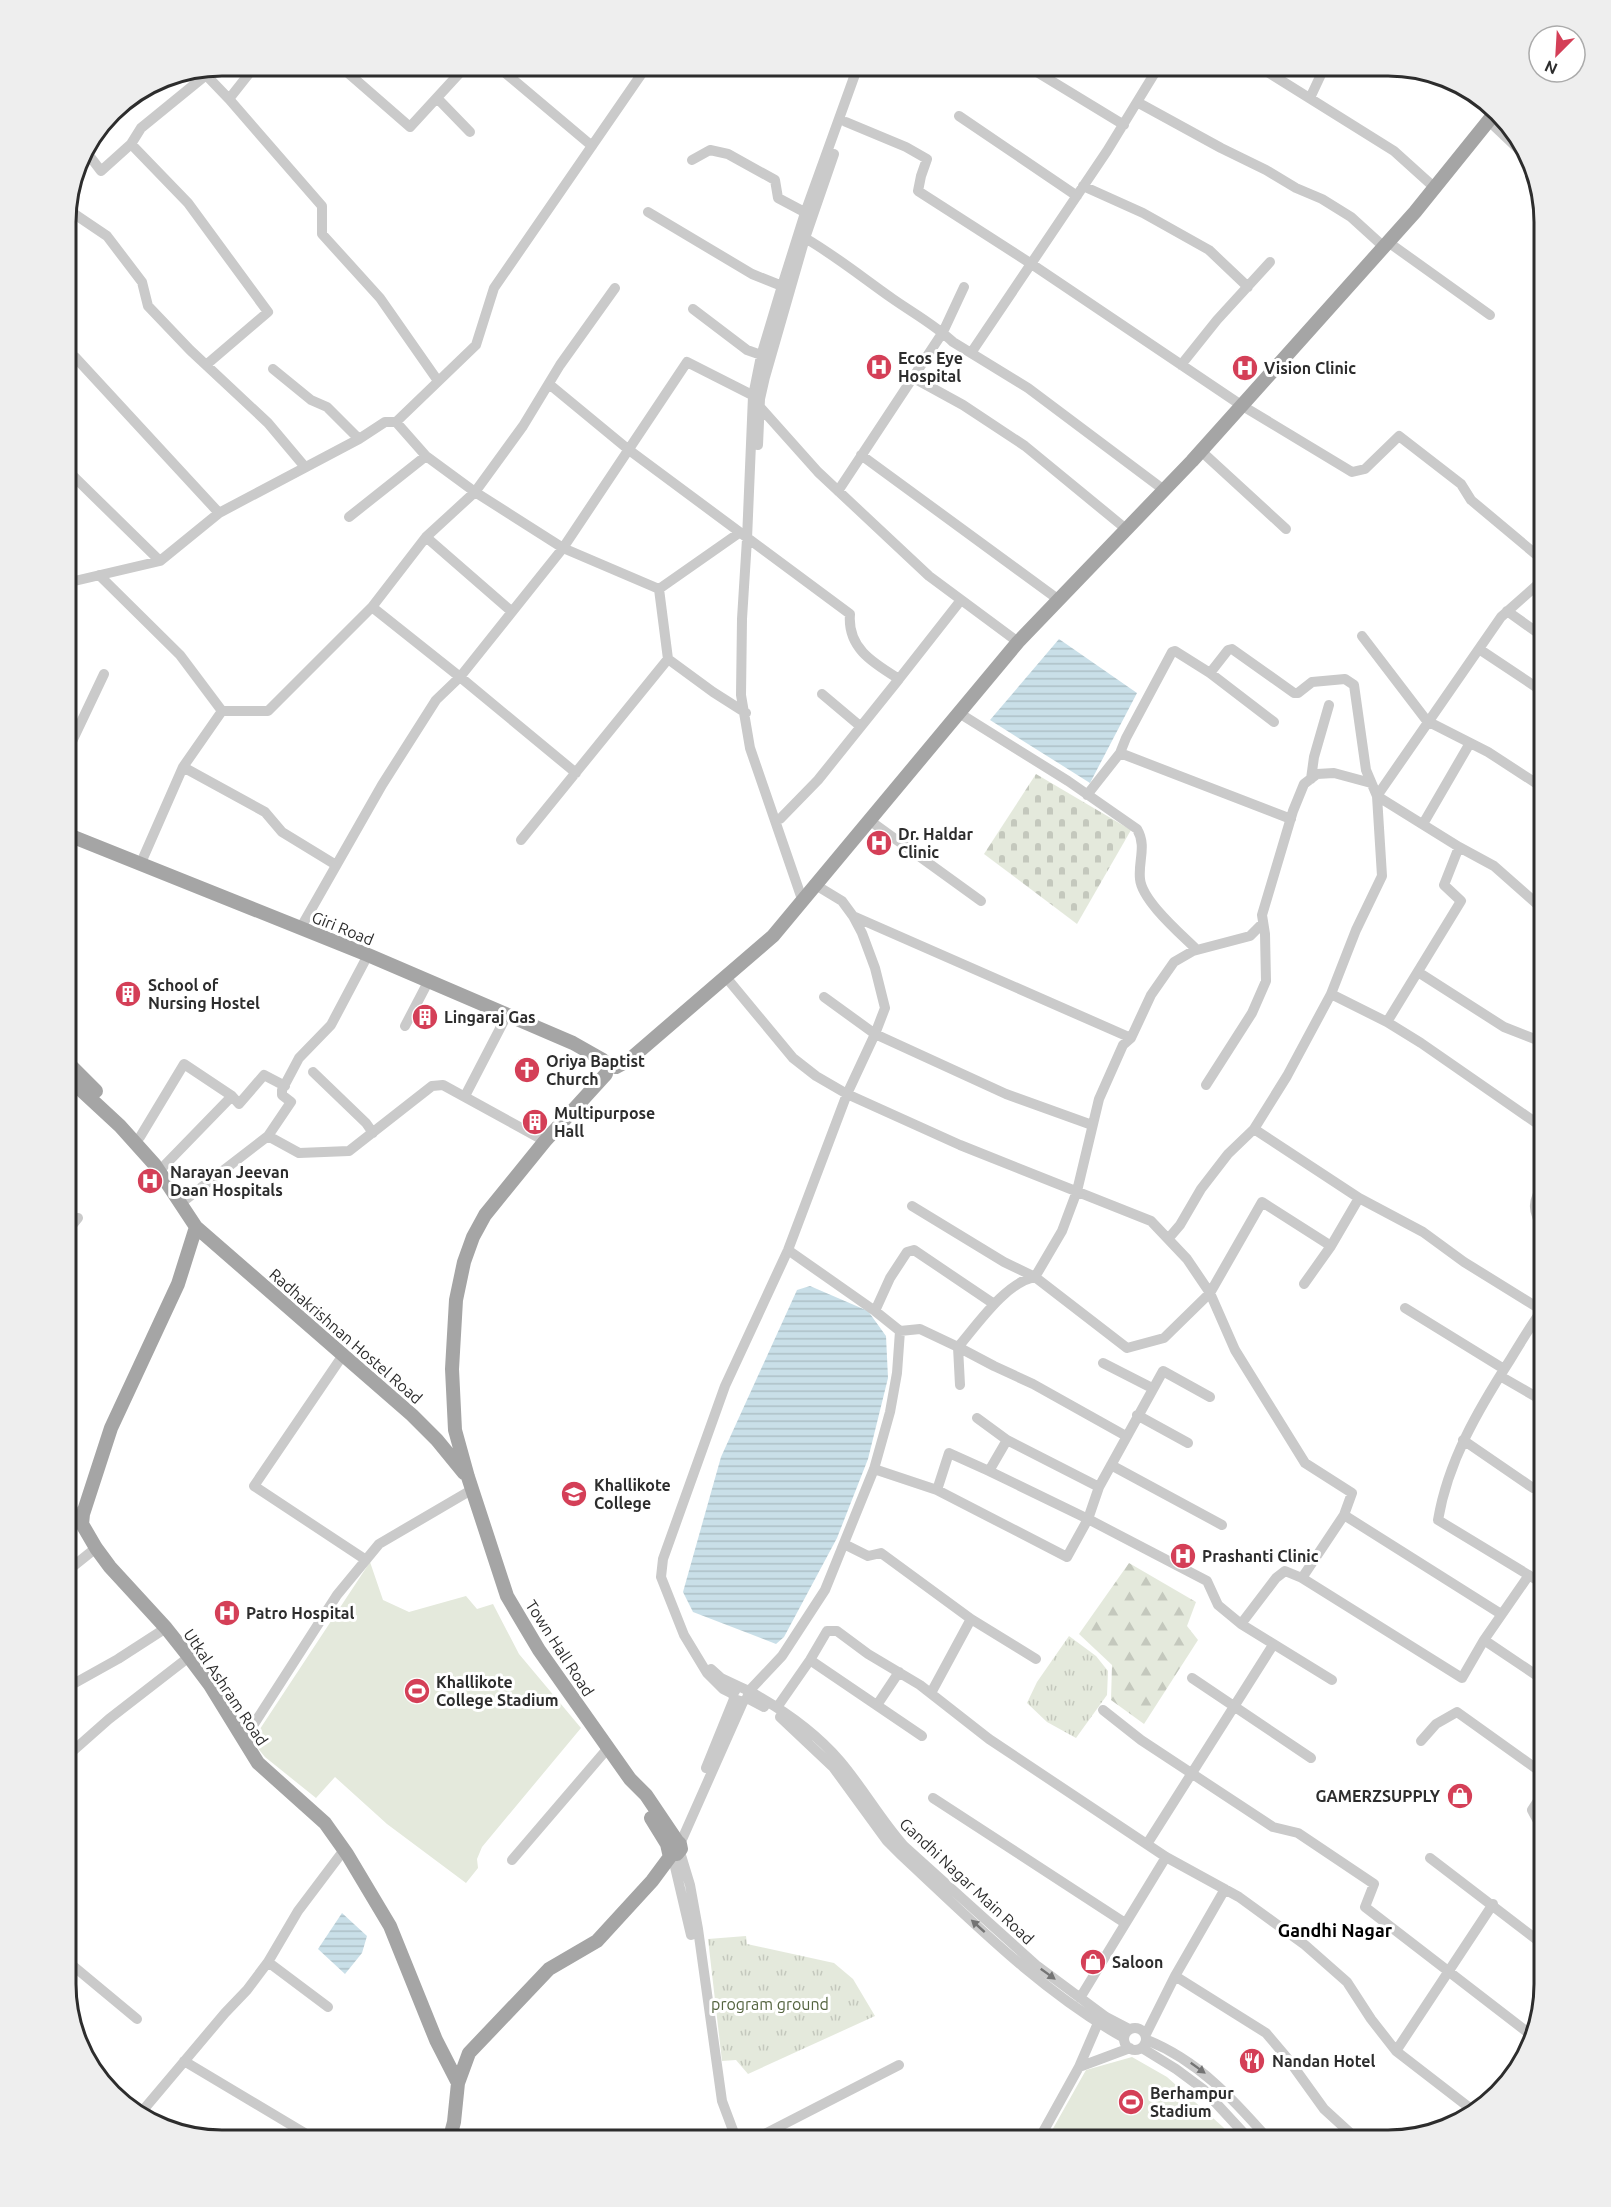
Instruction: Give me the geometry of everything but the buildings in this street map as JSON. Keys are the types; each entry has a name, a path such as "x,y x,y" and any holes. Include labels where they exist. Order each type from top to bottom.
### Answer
{"main road":[{"name":"Town Hall Road","path":"675,1847 639,1800 630,1779 538,1650 507,1596 455,1431 452,1369 456,1300 464,1262 473,1237 485,1215 608,1067 629,1060 773,936 1018,642 1200,451 1386,245 1492,119"},
{"name":"Giri Road","path":"77,838 368,955 573,1043 608,1067"},
{"path":"77,1072 140,1137 163,1167 196,1227 178,1284 111,1428 83,1514"},
{"path":"77,1086 120,1126 155,1165 185,1206"},
{"name":"Radhakrishnan Hostel Road","path":"196,1227 412,1415 437,1440 470,1483"},
{"path":"437,1440 455,1431"},
{"name":"Utkal Ashram Road","path":"83,1514 82,1524 96,1548 189,1657 210,1685 258,1763 325,1823 344,1850 390,1926 436,2040 458,2083"},
{"path":"452,2130 458,2083 469,2053 549,1969 597,1941 652,1881 675,1847"}],"street":[{"path":"229,99 247,76"},
{"path":"352,76 410,127 457,76"},
{"path":"509,76 592,146"},
{"path":"77,580 160,561 219,513 358,439 385,422 396,422 476,345 494,288 640,76"},
{"path":"208,77 322,206 322,234 380,298 438,381"},
{"path":"808,892 750,748 746,713 747,538 758,401 765,357 855,77"},
{"path":"786,288 805,238 809,215 861,77"},
{"path":"1045,77 1124,125"},
{"path":"971,353 1124,125 1153,77"},
{"path":"1276,77 1394,151 1435,188"},
{"path":"1310,98 1320,77"},
{"path":"92,159 101,171 131,144 141,128 202,78"},
{"path":"438,99 470,132"},
{"path":"1137,102 1296,188 1322,199 1490,315"},
{"path":"959,116 1077,196"},
{"path":"846,122 906,147 927,159 918,191 1030,263 1241,405 1352,472 1365,469 1399,436 1461,484 1471,500 1534,552"},
{"path":"131,144 188,203 268,312 206,365"},
{"path":"692,160 710,150 728,154 775,180 778,198 809,215"},
{"path":"1083,186 1143,213 1209,250 1248,287"},
{"path":"648,212 752,274 786,288"},
{"path":"77,216 108,236 142,282 148,306 268,423 305,467"},
{"path":"805,238 840,259 894,300 943,332 953,342 1028,388 1164,490"},
{"path":"1181,365 1216,320 1270,262"},
{"path":"838,490 943,332 964,287"},
{"path":"222,711 268,711 372,607 426,537 475,492 615,288"},
{"path":"693,309 747,350 765,357"},
{"path":"77,359 219,513"},
{"path":"300,929 382,785 435,700 460,677 563,548 687,362 758,401 818,472 929,576 1018,642"},
{"path":"273,369 311,400 327,407 358,439"},
{"path":"912,377 963,405 1025,446 1126,529"},
{"path":"549,384 629,450 850,614 849,629 860,650 898,679"},
{"path":"396,422 426,456 475,492 563,548 658,589"},
{"path":"1200,451 1286,529"},
{"path":"861,455 1059,600"},
{"path":"349,517 426,456"},
{"path":"77,480 160,561"},
{"path":"426,537 511,611"},
{"path":"658,589 747,538"},
{"path":"99,575 180,655 222,711"},
{"path":"1377,796 1507,611 1534,588"},
{"path":"658,589 668,659 746,713 780,819 808,892"},
{"path":"780,819 818,780 961,600"},
{"path":"372,607 576,773"},
{"path":"1507,611 1534,630"},
{"path":"1362,636 1428,722 1488,752 1534,782"},
{"path":"1168,1239 1180,1225 1201,1189 1228,1154 1254,1129 1287,1076 1331,994 1356,930 1382,876 1377,796 1366,770 1354,686 1351,682 1345,680 1311,682 1298,693 1294,693 1232,649 1228,650 1210,673"},
{"path":"1479,649 1534,686"},
{"path":"1087,795 1120,753 1172,652 1175,651 1210,673 1274,722"},
{"path":"520,840 668,659"},
{"path":"77,731 104,674"},
{"path":"822,694 860,726"},
{"path":"1311,779 1314,757 1329,705"},
{"path":"140,865 183,767 222,711"},
{"path":"959,713 1137,829 1142,837 1139,877 1142,886 1156,906 1197,950"},
{"path":"1423,824 1470,743"},
{"path":"1120,753 1291,819"},
{"path":"183,767 265,812 282,831 336,865"},
{"path":"1206,1085 1252,1013 1266,981 1262,915 1304,784 1317,774 1334,773 1371,783"},
{"path":"1377,796 1494,866 1534,901"},
{"path":"869,820 981,901"},
{"path":"1387,1022 1461,901 1444,885 1459,847"},
{"path":"741,1695 715,1682 707,1673 684,1635 661,1576 663,1559 725,1386 788,1250 847,1094 885,1008 875,968 853,916 842,901 808,892"},
{"path":"853,916 1131,1038"},
{"path":"1035,1277 1062,1231 1077,1191 1092,1125 1104,1088 1123,1045 1131,1038 1151,995 1174,962 1197,950 1250,936 1263,923"},
{"path":"185,1206 268,1136 291,1102 282,1095 299,1058 331,1025 368,955"},
{"path":"1418,972 1504,1027 1534,1039"},
{"path":"725,976 793,1059 847,1094 960,1144 1152,1221 1187,1259 1210,1293 1235,1350 1305,1463 1352,1493 1344,1515 1302,1578"},
{"path":"405,1026 428,982"},
{"path":"1331,994 1387,1022 1478,1081 1534,1122"},
{"path":"824,997 875,1034 1006,1094 1092,1125"},
{"path":"465,1096 507,1015"},
{"path":"140,1137 184,1064 232,1096 239,1104 264,1075 285,1086"},
{"path":"313,1072 366,1123 373,1133"},
{"path":"268,1136 299,1153 321,1154 349,1151 432,1086 443,1085 545,1141"},
{"path":"163,1167 232,1096"},
{"path":"1254,1129 1359,1198 1423,1232 1464,1262 1534,1303"},
{"path":"1304,1284 1331,1246 1359,1198"},
{"path":"912,1206 1004,1262 1035,1277 1127,1348 1164,1338 1210,1293 1262,1202 1331,1246"},
{"path":"788,1250 900,1331 920,1329 1033,1384 1126,1436"},
{"path":"875,1311 890,1278 907,1252 914,1250 994,1304"},
{"path":"960,1385 958,1347 994,1304 1023,1279 1035,1277"},
{"path":"1405,1308 1534,1394"},
{"path":"1534,1324 1502,1372 1462,1440 1438,1520 1534,1578"},
{"path":"725,2130 715,2103 691,1933 675,1847 741,1695 782,1656 825,1590 874,1469 890,1412 897,1373 900,1331"},
{"path":"343,1355 254,1486 366,1560"},
{"path":"1103,1363 1152,1389"},
{"path":"874,1469 937,1490 1067,1557 1088,1519 1099,1487 1163,1371 1210,1397"},
{"path":"1137,1415 1188,1443"},
{"path":"977,1418 1006,1440 1099,1487"},
{"path":"989,1471 1006,1440"},
{"path":"1462,1440 1534,1488"},
{"path":"937,1490 949,1454 989,1471 1207,1581 1218,1605 1241,1624 1332,1680"},
{"path":"1111,1465 1222,1525"},
{"path":"243,1741 337,1595 379,1544 470,1483"},
{"path":"76,1512 83,1514"},
{"path":"1344,1515 1501,1614"},
{"path":"844,1544 868,1556 881,1553 971,1619 1036,1659"},
{"path":"76,1564 96,1548"},
{"path":"1241,1624 1276,1578 1285,1571 1302,1578 1462,1677 1501,1614 1529,1575"},
{"path":"931,1693 971,1619"},
{"path":"76,1682 166,1628"},
{"path":"778,1706 827,1631 837,1631 868,1654 931,1693 989,1738 1166,1857 1239,1897 1305,1945 1347,1982 1371,2019 1396,2051 1468,2107"},
{"path":"1484,1640 1534,1674"},
{"path":"1147,1844 1235,1708 1273,1644"},
{"path":"76,1748 189,1657"},
{"path":"810,1660 922,1736"},
{"path":"877,1705 899,1672"},
{"path":"1192,1678 1311,1758"},
{"name":"Gandhi Nagar Main Road","path":"741,1695 778,1706 839,1760 865,1793 885,1825 904,1846 1035,1965 1107,2017 1127,2038"},
{"name":"Gandhi Nagar Main Road","path":"741,1695 778,1714 833,1767 887,1841 1020,1966 1098,2024 1127,2038"},
{"path":"1103,1710 1141,1740 1273,1827 1298,1833 1374,1884 1365,1907 1527,2031"},
{"path":"1421,1741 1436,1724 1457,1712 1534,1767"},
{"path":"512,1860 608,1748"},
{"path":"933,1798 1125,1923"},
{"path":"675,1847 690,1885 722,2101 733,2130"},
{"path":"145,2108 247,1990 268,1962 298,1911 344,1850"},
{"path":"1080,1998 1166,1857"},
{"path":"1430,1858 1534,1937"},
{"path":"1145,2041 1175,1976 1225,1889"},
{"path":"1396,2051 1493,1904"},
{"path":"268,1962 328,2007"},
{"path":"76,1968 137,2019"},
{"path":"1175,1976 1266,2033 1324,2109 1347,2130"},
{"path":"1044,2130 1079,2067 1098,2024"},
{"path":"1079,2067 1127,2038 1135,2028 1145,2041 1176,2069 1203,2089 1241,2130"},
{"path":"1127,2038 1145,2041 1182,2057 1207,2075 1260,2130"},
{"path":"184,2061 300,2130"},
{"path":"773,2130 900,2065"}],"green space":[{"path":"1036,774 1131,830 1077,924 984,854"},
{"name":"Khallikote College Stadium","path":"370,1562 383,1600 409,1612 466,1596 477,1609 493,1604 519,1654 581,1728 482,1847 477,1859 478,1868 466,1883 387,1824 335,1777 316,1798 265,1757 252,1741"},
{"path":"1129,1563 1196,1602 1187,1626 1198,1640 1144,1724 1111,1700 1112,1665 1079,1634"},
{"path":"1069,1636 1096,1656 1108,1671 1107,1695 1076,1738 1047,1722 1027,1703 1037,1682"},
{"name":"program ground","path":"746,1936 747,1944 834,1963 853,1979 875,2016 748,2074 736,2060 722,2061 708,1939"},
{"name":"Berhampur Stadium","path":"1132,2057 1167,2077 1226,2130 1052,2130 1086,2070"}],"water":[{"path":"1059,639 1137,693 1090,783 990,720"},
{"path":"810,1286 868,1311 886,1336 888,1378 868,1459 837,1538 784,1637 776,1644 693,1612 683,1592 721,1457 797,1290"},
{"path":"342,1913 367,1936 362,1953 345,1974 318,1949"}],"place":[{"name":"Ecos Eye Hospital","path":"879,367"},
{"name":"Vision Clinic","path":"1245,368"},
{"name":"Dr. Haldar Clinic","path":"879,843"},
{"name":"School of Nursing Hostel","path":"128,994"},
{"name":"Lingaraj Gas","path":"425,1017"},
{"name":"Oriya Baptist Church","path":"527,1070"},
{"name":"Multipurpose Hall","path":"535,1122"},
{"name":"Narayan Jeevan Daan Hospitals","path":"150,1181"},
{"name":"Khallikote College","path":"574,1494"},
{"name":"Prashanti Clinic","path":"1183,1556"},
{"name":"Patro Hospital","path":"227,1613"},
{"name":"Khallikote College Stadium","path":"417,1691"},
{"name":"GAMERZSUPPLY","path":"1460,1796"},
{"name":"Saloon","path":"1093,1962"},
{"name":"Nandan Hotel","path":"1252,2061"},
{"name":"Berhampur Stadium","path":"1131,2102"}],"district":[{"name":"Gandhi Nagar","path":"1335,1931"}]}
